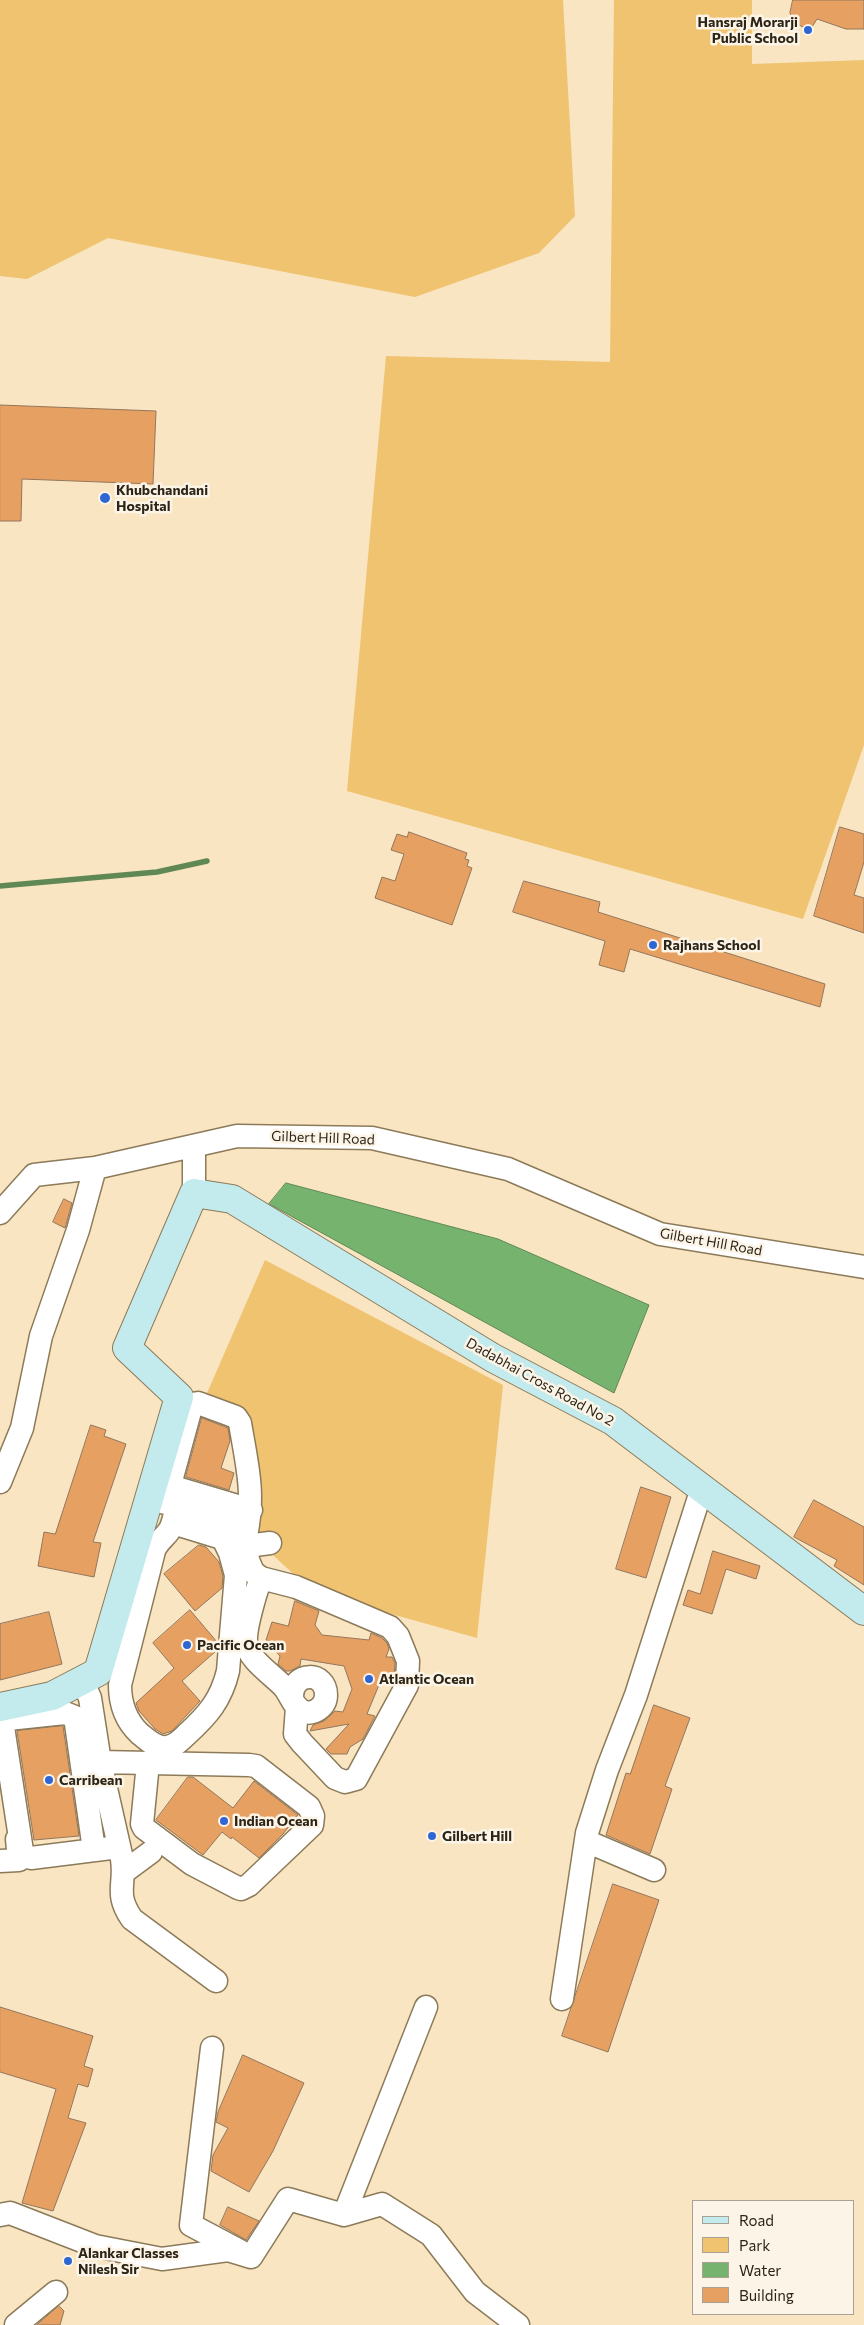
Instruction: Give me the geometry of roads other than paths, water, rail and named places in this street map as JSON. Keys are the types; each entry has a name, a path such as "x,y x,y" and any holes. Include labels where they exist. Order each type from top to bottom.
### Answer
{"street":[{"name":"Gilbert Hill Road","path":"0,1214 34,1174 95,1168 237,1136 372,1138 508,1169 660,1234 864,1268"},
{"path":"0,1707 52,1696 98,1672 174,1503 179,1397 127,1348 194,1193 194,1146"},
{"path":"0,1482 22,1428 41,1336 78,1230 95,1168"},
{"name":"Dadabhai Cross Road No 2","path":"194,1193 232,1199 493,1358 613,1421 864,1611"},
{"path":"174,1503 218,1528 230,1553 236,1575 230,1645 224,1684 207,1716 176,1744 166,1748 152,1744 136,1729 126,1716 120,1695 120,1685 154,1551 157,1543 168,1532 192,1404 198,1403 238,1418 251,1492 247,1541 248,1560 253,1572 262,1578 296,1587 390,1627 398,1636 408,1661 407,1685 356,1779 345,1782 335,1778 302,1743 296,1734 294,1702 249,1653 246,1640 262,1578"},
{"path":"562,1999 586,1841 607,1770 636,1695 702,1488"},
{"path":"174,1503 251,1510"},
{"path":"218,1528 236,1526 247,1541 270,1543"},
{"path":"82,1680 90,1698 100,1762 124,1872 121,1884 124,1908 132,1919 216,1981"},
{"path":"94,1850 75,1718 65,1713 8,1719 3,1727 22,1851 26,1856 31,1858 119,1847"},
{"path":"0,1737 20,1855 18,1861 0,1861"},
{"path":"100,1762 148,1763 256,1766 308,1807 313,1816 312,1825 249,1885 241,1889 238,1888 192,1864 144,1828 142,1819 148,1763"},
{"path":"586,1841 654,1870"},
{"path":"124,1872 151,1852"},
{"path":"344,2215 426,2007"},
{"path":"212,2048 191,2225 251,2257"},
{"path":"251,2257 288,2198 344,2215 382,2204 431,2235 475,2292 518,2325"},
{"path":"0,2215 10,2213 95,2246 162,2259 228,2250 251,2257"},
{"path":"16,2325 56,2292"}],"water":[{"path":"286,1183 498,1239 649,1305 614,1393 269,1204"}],"waterway":[{"path":"0,886 157,872 207,861"}],"place":[{"name":"Hansraj Morarji Public School","path":"808,30"},
{"name":"Khubchandani Hospital","path":"105,498"},
{"name":"Rajhans School","path":"653,945"},
{"name":"Pacific Ocean","path":"187,1645"},
{"name":"Atlantic Ocean","path":"369,1679"},
{"name":"Carribean","path":"49,1780"},
{"name":"Indian Ocean","path":"224,1821"},
{"name":"Gilbert Hill","path":"432,1836"},
{"name":"Alankar Classes Nilesh Sir","path":"68,2261"}]}
